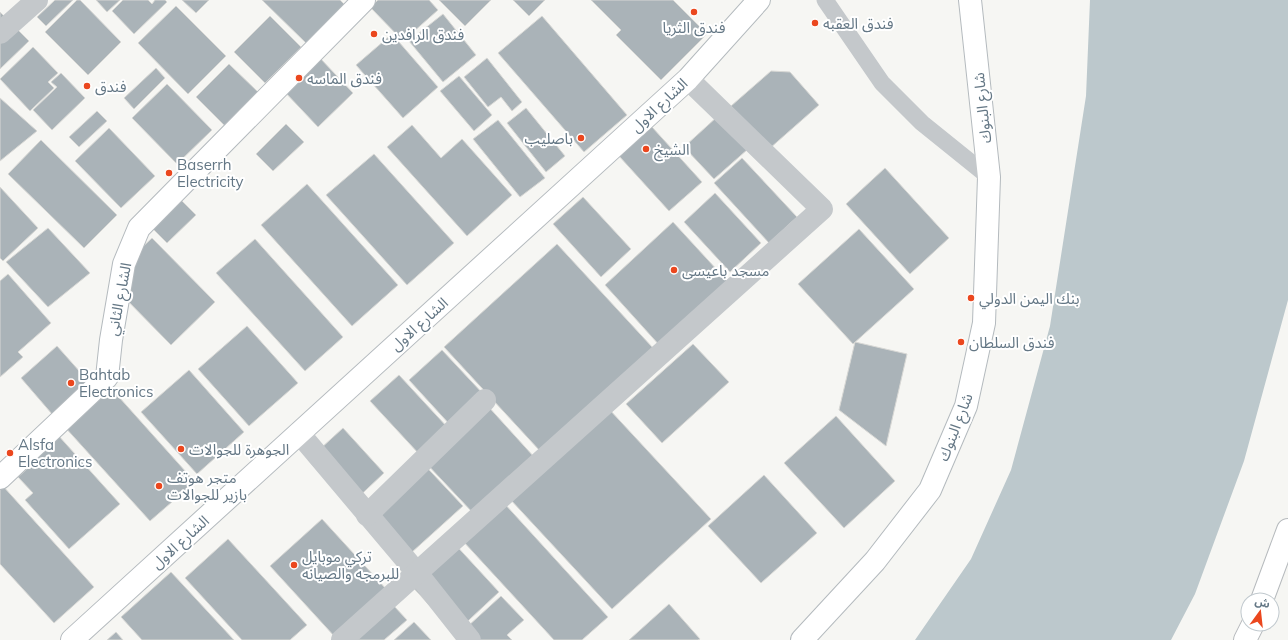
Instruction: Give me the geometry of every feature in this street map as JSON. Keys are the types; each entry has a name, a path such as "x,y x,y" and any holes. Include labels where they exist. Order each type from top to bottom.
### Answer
{"main road":[{"name":"الشارع الثاني","path":"0,478 107,377 111,340 124,264 140,228 364,0"},
{"name":"شارع البنوك","path":"802,640 875,561 930,490 966,406 984,323 989,177 970,0"},
{"name":"الشارع الاول","path":"72,640 688,79 756,1"},
{"path":"1265,592 1288,530"}],"street":[{"path":"0,33 37,0"},
{"path":"342,640 822,209 688,79"},
{"path":"367,515 486,400"},
{"path":"299,433 470,640"}],"lane":[{"path":"825,0 882,83 922,123 989,177"}],"shaded area":[{"path":"1090,0 1288,0 1288,300 1244,461 1195,594 1171,640 915,640 971,559 1011,470 1050,326 1086,96"}],"building":[{"path":"55,0 73,0 46,26 37,17"},
{"path":"77,0 80,0 121,42 88,75 45,32"},
{"path":"96,0 120,0 107,12"},
{"path":"123,0 148,0 152,4 155,0 165,0 167,2 134,34 112,11"},
{"path":"182,0 209,0 196,13"},
{"path":"262,0 340,0 346,6 308,45"},
{"path":"378,0 429,0 438,10 403,41 370,7"},
{"path":"439,0 491,0 465,26"},
{"path":"513,0 545,0 529,16"},
{"path":"591,0 673,0 707,34 661,80 616,35 621,30"},
{"path":"176,6 226,56 188,94 138,43"},
{"path":"0,12 29,41 0,69"},
{"path":"443,14 476,55 443,82 409,41"},
{"path":"270,16 301,47 265,83 234,52"},
{"path":"542,16 627,115 584,152 498,53"},
{"path":"392,34 438,87 403,118 356,65"},
{"path":"33,47 58,73 48,82 54,88 30,111 0,79"},
{"path":"319,57 353,93 318,127 283,90"},
{"path":"487,58 522,102 512,111 501,97 488,107 464,77"},
{"path":"229,64 259,93 225,126 196,97"},
{"path":"156,68 165,78 134,109 124,98"},
{"path":"771,71 790,72 819,105 769,149 731,106"},
{"path":"61,73 85,98 52,130 33,110 57,87 51,82"},
{"path":"459,76 492,115 474,131 440,91"},
{"path":"167,84 212,130 177,164 132,118"},
{"path":"0,98 37,131 0,161"},
{"path":"526,108 565,156 546,172 507,123"},
{"path":"97,111 107,121 79,147 69,137"},
{"path":"718,116 748,149 714,179 684,147"},
{"path":"498,120 545,178 520,197 473,139"},
{"path":"286,124 304,142 273,171 256,154"},
{"path":"412,125 441,158 462,139 512,195 467,236 387,147"},
{"path":"652,127 702,182 669,211 619,156"},
{"path":"109,128 155,176 121,208 75,161"},
{"path":"41,140 117,215 84,248 8,174"},
{"path":"374,154 454,243 407,285 326,195"},
{"path":"742,158 797,217 769,243 714,183"},
{"path":"885,168 949,238 910,274 846,204"},
{"path":"307,184 398,285 352,326 261,225"},
{"path":"0,187 38,228 3,261 0,258"},
{"path":"171,190 196,215 167,243 142,218"},
{"path":"715,193 761,243 730,272 684,222"},
{"path":"583,197 631,249 601,277 553,224"},
{"path":"673,222 730,284 661,347 605,285"},
{"path":"48,228 90,273 48,307 6,262"},
{"path":"859,229 914,289 853,344 798,284"},
{"path":"152,238 215,302 171,345 118,291 118,270"},
{"path":"255,239 343,337 305,371 216,273"},
{"path":"557,244 653,348 540,451 444,347"},
{"path":"8,274 51,323 18,352 23,357 0,377 0,281"},
{"path":"247,326 298,383 249,426 198,369"},
{"path":"855,342 907,354 886,446 839,410"},
{"path":"693,344 729,382 662,443 626,404"},
{"path":"57,346 89,382 52,414 21,378"},
{"path":"442,350 486,397 452,427 409,380"},
{"path":"189,370 244,432 197,474 141,412"},
{"path":"399,375 449,429 420,455 370,401"},
{"path":"101,377 195,482 150,521 63,425"},
{"path":"486,404 535,458 474,514 424,461"},
{"path":"608,408 711,519 612,609 509,498"},
{"path":"836,416 895,481 844,528 784,463"},
{"path":"48,424 120,504 69,549 25,500 33,493 18,477 36,461 23,446"},
{"path":"343,428 384,473 350,505 308,460"},
{"path":"417,457 463,506 401,562 356,513"},
{"path":"764,475 817,533 761,583 708,526"},
{"path":"2,485 94,587 54,623 0,564 0,487"},
{"path":"503,502 608,617 582,640 554,640 462,540"},
{"path":"322,519 387,590 335,637 270,566"},
{"path":"228,539 307,625 290,640 242,640 185,578"},
{"path":"452,541 499,592 455,633 408,582"},
{"path":"171,572 234,640 142,640 121,617"},
{"path":"501,596 524,620 507,635 512,640 459,640 456,637"},
{"path":"669,604 700,639 629,640"},
{"path":"394,606 407,620 384,640 356,640"},
{"path":"414,622 431,640 394,640"},
{"path":"116,632 123,640 107,640"}],"place":[{"name":"فندق الثريا","path":"694,12"},
{"name":"فندق العقبه","path":"815,23"},
{"name":"فندق الرافدين","path":"374,34"},
{"name":"فندق الماسه","path":"299,78"},
{"name":"فندق","path":"87,86"},
{"name":"باصليب","path":"581,138"},
{"name":"الشيخ","path":"646,149"},
{"name":"Baserrh Electricity","path":"169,173"},
{"name":"مسجد باعيسى","path":"674,270"},
{"name":"بنك اليمن الدولي","path":"971,298"},
{"name":"فندق السلطان","path":"961,342"},
{"name":"Bahtab Electronics","path":"71,383"},
{"name":"الجوهرة للجوالات","path":"181,449"},
{"name":"Alsfa Electronics","path":"10,453"},
{"name":"متجر هوتف بازير للجوالات","path":"159,486"},
{"name":"تركي موبايل للبرمجه والصيانه","path":"294,565"}]}
